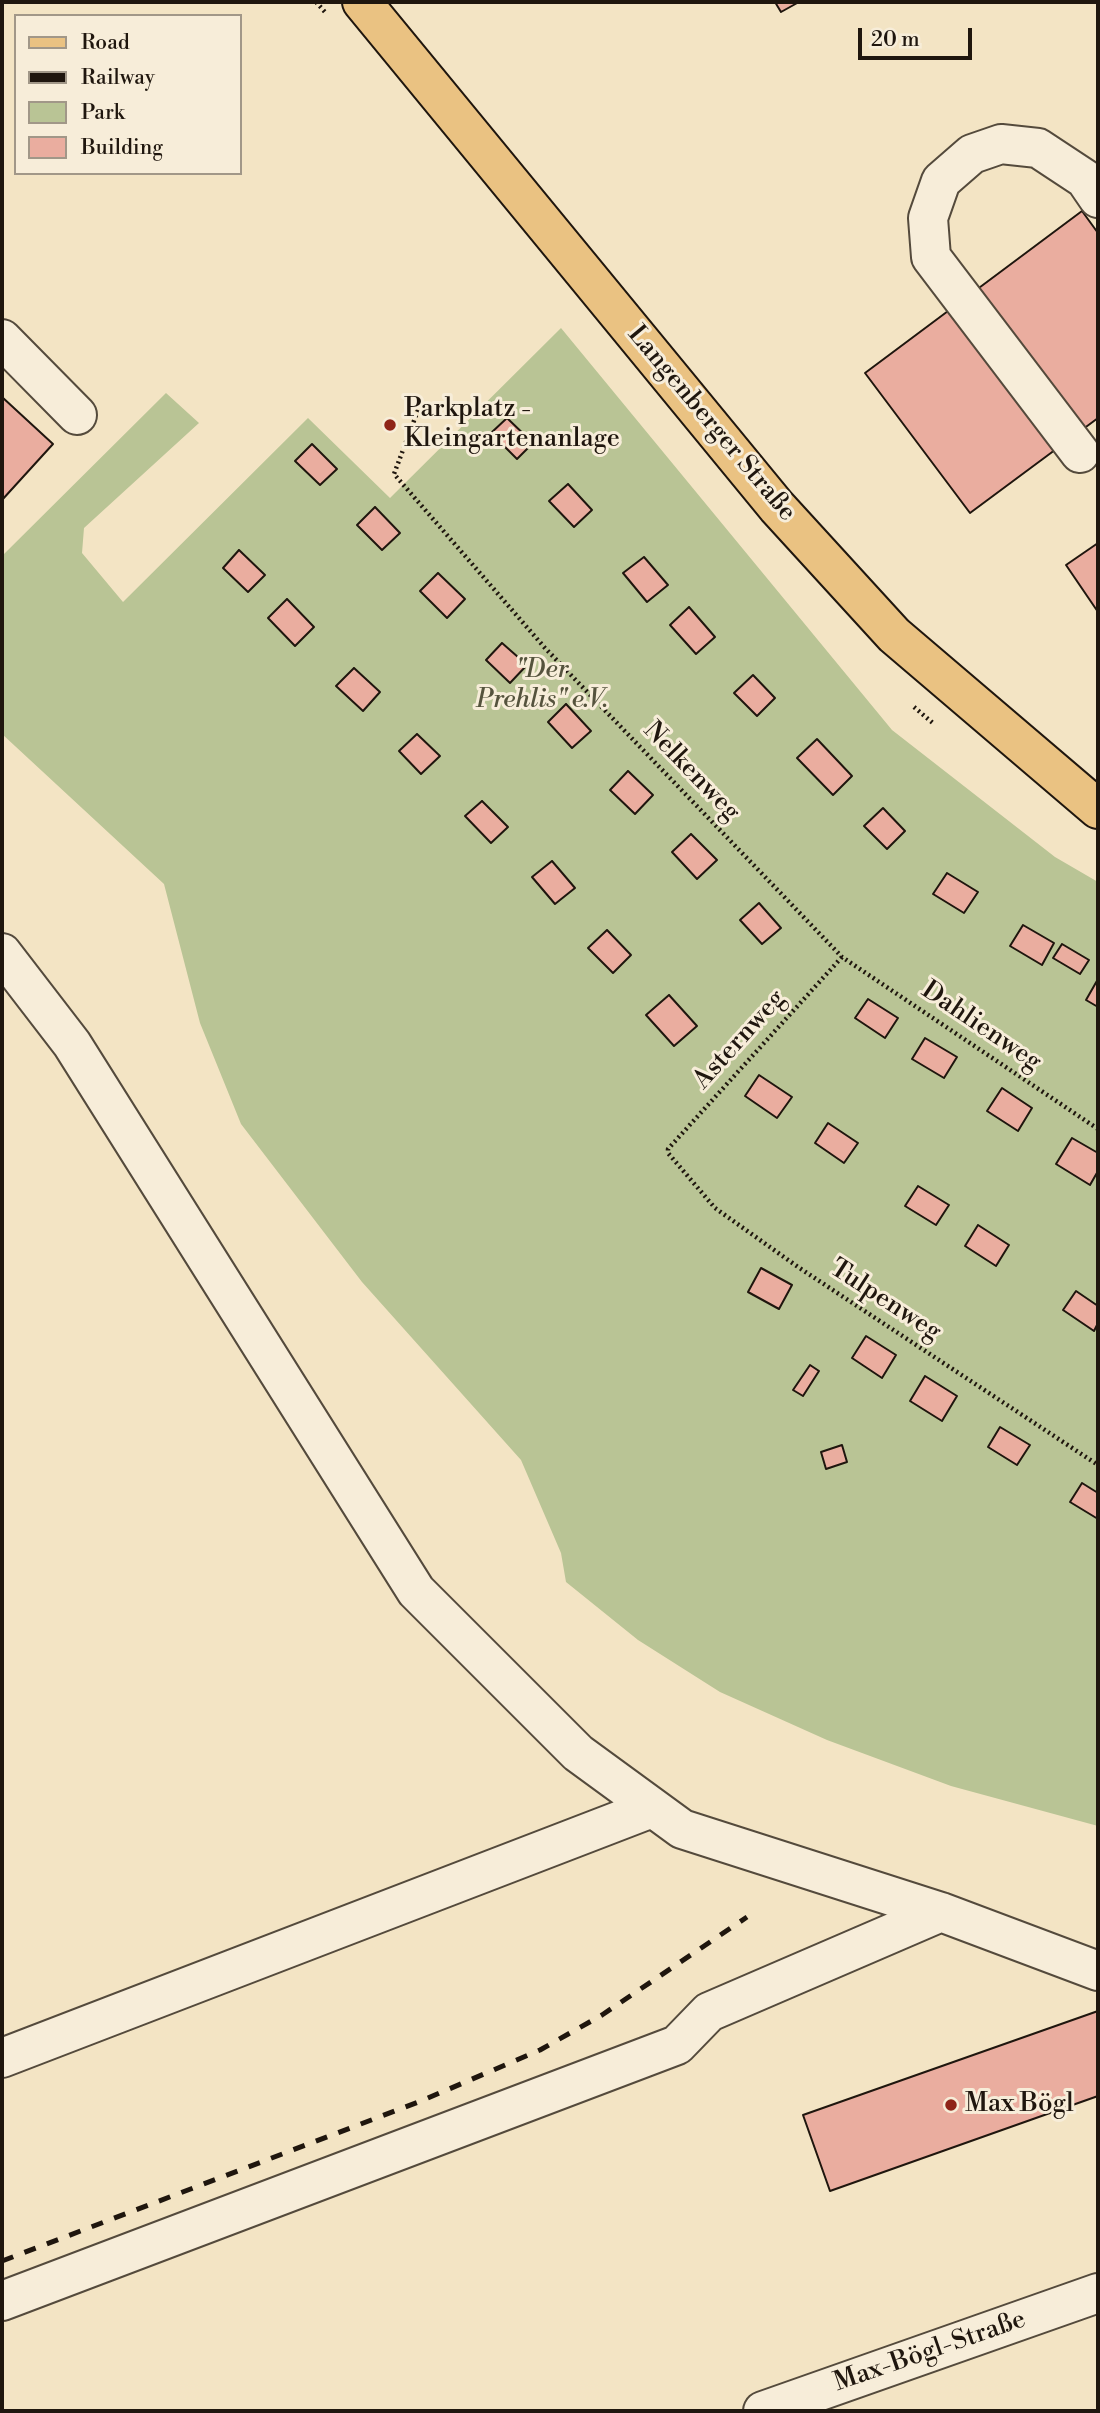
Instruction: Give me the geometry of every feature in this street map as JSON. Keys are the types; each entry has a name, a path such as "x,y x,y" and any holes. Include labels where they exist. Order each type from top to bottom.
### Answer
{"main road":[{"name":"Langenberger Straße","path":"362,2 777,507 894,635 1098,809"}],"street":[{"path":"1080,453 931,257 928,218 941,181 972,154 1001,144 1038,148 1085,179 1098,198"},
{"path":"2,339 77,415"},
{"path":"2,953 72,1044 416,1591 578,1753 682,1829 941,1912 1098,1971"},
{"path":"2,2058 652,1808"},
{"path":"2,2301 677,2045 709,2012 941,1912"},
{"name":"Max-Bögl-Straße","path":"763,2411 1098,2293"}],"path":[{"name":"Nelkenweg","path":"418,410 394,474 545,648 842,957"},
{"name":"Dahlienweg","path":"842,957 1098,1129"},
{"name":"Asternweg","path":"668,1149 842,957"},
{"name":"Tulpenweg","path":"668,1149 668,1153 715,1208 798,1267 1098,1465"}],"green space":[{"name":"\"Der Prehlis\" e.V.","path":"561,328 892,730 1055,857 1098,882 1098,1826 951,1786 827,1740 720,1692 638,1640 566,1582 561,1553 521,1460 362,1282 241,1124 200,1023 164,884 2,734 2,556 166,393 199,423 84,528 82,553 123,602 308,418 390,498"}],"building":[{"path":"775,2 799,2 781,12"},
{"path":"1082,211 1098,233 1098,418 970,513 865,373"},
{"path":"2,397 53,444 2,500"},
{"path":"507,418 533,443 517,459 491,433"},
{"path":"312,444 337,469 320,485 295,461"},
{"path":"568,484 592,510 574,527 549,501"},
{"path":"375,507 400,533 382,550 357,525"},
{"path":"1098,543 1098,612 1066,565"},
{"path":"239,550 265,575 248,592 223,568"},
{"path":"644,557 668,585 647,602 623,573"},
{"path":"438,573 465,599 447,618 420,591"},
{"path":"287,599 314,627 295,646 268,618"},
{"path":"689,607 715,637 696,654 670,625"},
{"path":"502,643 527,665 510,683 486,660"},
{"path":"354,668 380,692 363,711 336,686"},
{"path":"753,675 775,698 757,716 734,693"},
{"path":"566,704 591,731 572,748 548,722"},
{"path":"417,734 440,756 421,774 399,751"},
{"path":"817,739 852,776 833,795 797,758"},
{"path":"628,771 653,795 635,814 610,790"},
{"path":"482,801 508,827 491,843 465,816"},
{"path":"883,808 905,831 887,849 864,826"},
{"path":"691,834 717,860 697,879 672,852"},
{"path":"552,861 575,888 555,904 532,877"},
{"path":"947,873 978,892 964,913 933,894"},
{"path":"759,903 781,928 762,944 740,920"},
{"path":"1023,925 1054,943 1042,965 1010,946"},
{"path":"607,930 631,955 613,973 588,948"},
{"path":"1062,944 1089,960 1080,974 1053,958"},
{"path":"1098,979 1098,1007 1086,1000"},
{"path":"669,995 697,1026 674,1046 646,1015"},
{"path":"868,999 898,1018 885,1038 855,1018"},
{"path":"925,1038 957,1057 944,1078 912,1059"},
{"path":"759,1075 792,1097 777,1118 745,1096"},
{"path":"1002,1088 1032,1108 1018,1131 987,1111"},
{"path":"828,1123 858,1143 844,1163 815,1143"},
{"path":"1072,1138 1098,1153 1098,1171 1090,1185 1056,1164"},
{"path":"918,1186 949,1205 936,1225 905,1206"},
{"path":"978,1225 1009,1245 996,1266 965,1246"},
{"path":"761,1268 792,1285 779,1309 748,1292"},
{"path":"1076,1291 1098,1306 1098,1323 1094,1331 1063,1310"},
{"path":"866,1336 896,1355 882,1378 852,1358"},
{"path":"810,1365 819,1371 803,1396 793,1390"},
{"path":"925,1376 957,1396 942,1421 910,1401"},
{"path":"1000,1427 1030,1445 1017,1465 988,1447"},
{"path":"842,1445 847,1462 826,1469 821,1452"},
{"path":"1082,1483 1098,1493 1098,1519 1070,1502"},
{"name":"Max Bögl","path":"1098,2011 1098,2096 830,2191 803,2115"}],"railway":[{"path":"2,2261 421,2101 540,2050 602,2015 747,1917"}],"place":[{"name":"Parkplatz - Kleingartenanlage","path":"390,425"},
{"name":"Max Bögl","path":"951,2105"}]}
